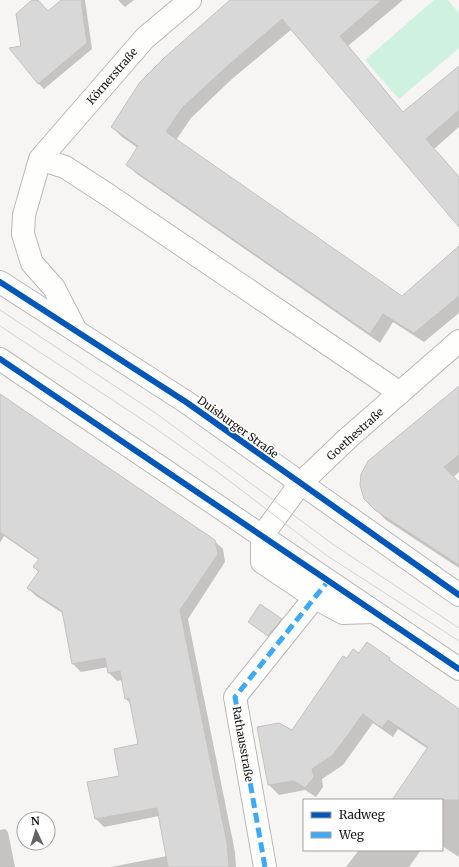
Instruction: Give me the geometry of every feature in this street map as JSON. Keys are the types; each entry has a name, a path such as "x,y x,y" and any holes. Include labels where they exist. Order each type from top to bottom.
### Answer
{"main road":[{"name":"Körnerstraße","path":"40,159 145,38 190,0"},
{"path":"75,329 54,288 32,263 23,234 24,215 40,159 65,167 105,193 400,393"},
{"name":"Duisburger Straße","path":"0,282 186,402 459,595"},
{"name":"Goethestraße","path":"262,536 300,484 459,341"},
{"path":"0,359 262,536 321,589 374,612 459,669"},
{"name":"Rathausstraße","path":"265,867 235,696 321,589"}],"green space":[{"path":"434,0 448,0 459,13 459,48 399,99 365,60"}],"building":[{"path":"32,0 38,0 48,11 61,0 81,0 87,43 38,84 9,48 21,46 16,14"},
{"path":"230,0 382,0 340,36 403,112 459,66 459,110 426,139 459,177 459,227 282,19 182,108 166,132 402,296 459,246 459,296 414,333 383,314 370,334 126,165 138,146 111,127 140,82 165,57"},
{"path":"459,386 459,455 444,467 459,482 459,565 375,510 364,499 360,485 361,474 368,461"},
{"path":"0,394 215,540 218,554 180,610 227,843 229,867 168,867 157,808 95,819 87,782 119,776 114,749 138,744 129,698 125,699 120,671 108,673 105,658 72,664 62,611 27,588 39,571 33,567 39,559 0,532"},
{"path":"260,604 282,619 268,636 248,622"},
{"path":"367,642 390,658 389,660 459,709 459,800 393,799 428,747 388,720 382,728 363,714 333,755 312,769 314,777 305,788 294,781 268,785 257,727 279,723 292,730 343,656 347,658 353,649 359,653"}],"tram line":[{"path":"0,310 157,414 334,545 459,628"},
{"path":"0,326 149,424 223,476 326,555 459,641"}],"marked path":[{"path":"265,867 235,697 328,581"}],"cycle path":[{"path":"0,282 186,402 459,595"},
{"path":"0,359 459,669"}]}
